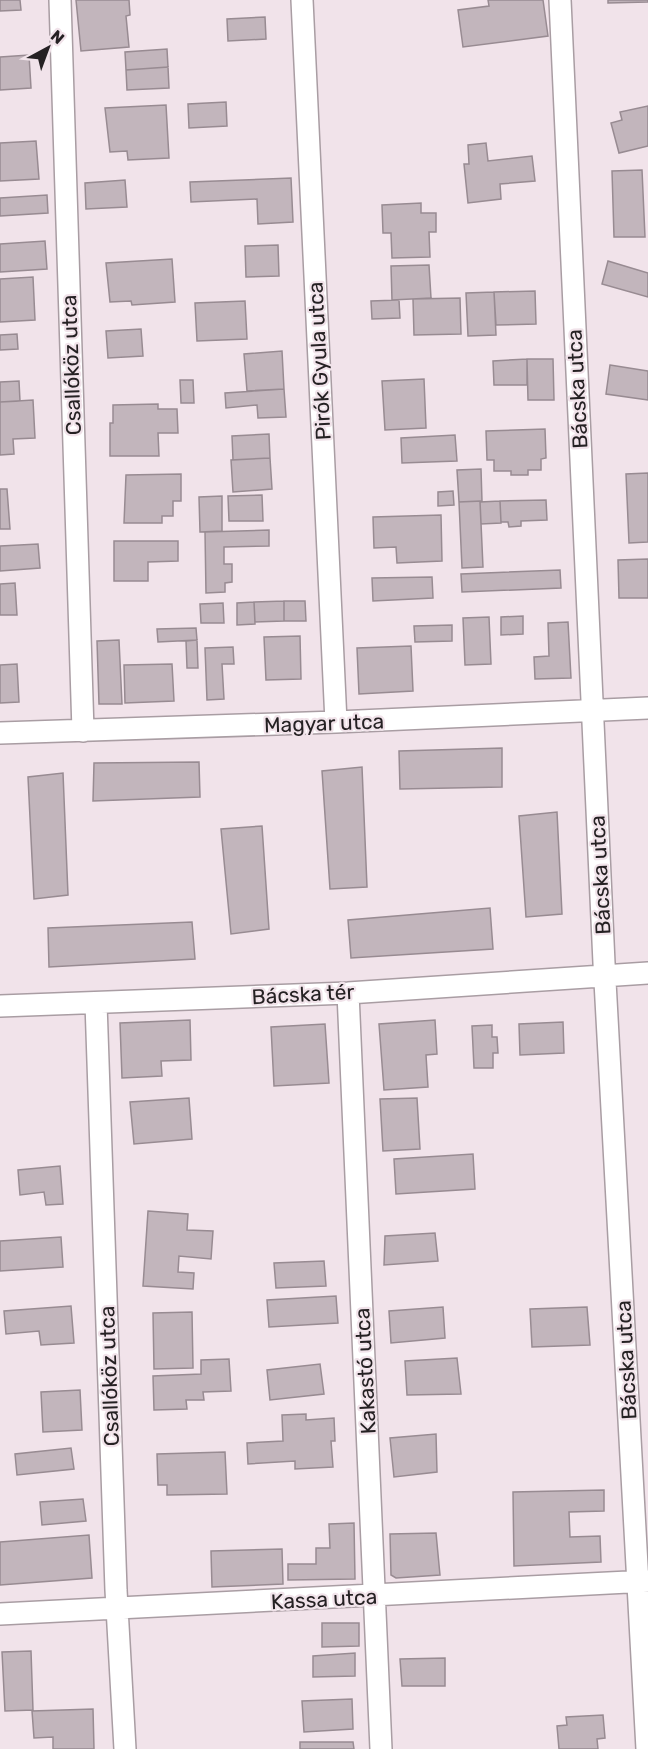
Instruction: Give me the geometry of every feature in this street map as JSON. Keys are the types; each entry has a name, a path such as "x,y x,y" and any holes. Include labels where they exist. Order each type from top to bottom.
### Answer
{"street":[{"name":"Csallóköz utca","path":"60,0 83,731"},
{"name":"Pirók Gyula utca","path":"302,0 336,722"},
{"name":"Bácska utca","path":"560,0 605,974 642,1581 647,1749"},
{"name":"Magyar utca","path":"0,733 336,722 648,708"},
{"name":"Bácska tér","path":"0,1006 348,993 605,974 648,973"},
{"name":"Kakastó utca","path":"348,993 381,1749"},
{"name":"Csallóköz utca","path":"96,1003 117,1608 125,1749"},
{"name":"Kassa utca","path":"0,1614 375,1597 642,1581"}],"building":[{"path":"0,0 20,0 21,10 0,11"},
{"path":"76,0 129,0 130,15 126,16 129,47 81,51"},
{"path":"488,0 543,0 548,36 463,47 458,10 489,6"},
{"path":"608,0 648,0 648,2 608,3"},
{"path":"265,17 266,39 228,41 227,19"},
{"path":"167,49 168,67 126,70 125,52"},
{"path":"29,55 31,88 0,90 0,57"},
{"path":"168,67 169,88 127,90 126,70"},
{"path":"226,102 227,126 189,128 188,104"},
{"path":"166,105 169,158 128,160 127,151 110,152 105,108"},
{"path":"648,106 648,146 619,153 611,123 622,120 620,112"},
{"path":"36,141 39,179 0,181 0,143"},
{"path":"486,143 488,161 532,156 535,181 500,184 501,199 468,203 464,164 469,164 468,145"},
{"path":"642,170 645,237 614,237 612,171"},
{"path":"291,178 293,222 258,224 257,199 191,202 190,182"},
{"path":"125,180 127,207 86,209 85,183"},
{"path":"47,195 48,213 0,216 0,198"},
{"path":"421,203 421,213 436,213 436,232 429,232 430,257 392,258 391,233 383,233 382,205"},
{"path":"45,241 47,269 0,272 0,244"},
{"path":"278,245 279,276 246,277 245,246"},
{"path":"172,259 175,302 132,305 131,301 110,302 106,263"},
{"path":"608,261 648,273 648,297 602,284"},
{"path":"429,265 431,298 392,300 391,266"},
{"path":"33,277 35,320 0,322 0,279"},
{"path":"535,291 536,324 496,325 494,292"},
{"path":"494,292 496,335 468,336 466,293"},
{"path":"460,298 461,334 414,335 413,299"},
{"path":"399,300 400,318 372,319 371,301"},
{"path":"245,301 247,339 197,341 195,303"},
{"path":"141,329 143,356 108,358 106,331"},
{"path":"17,334 18,349 0,350 0,335"},
{"path":"282,351 284,389 247,391 244,354"},
{"path":"527,359 527,385 494,385 493,361"},
{"path":"527,359 553,359 554,400 528,400"},
{"path":"610,365 648,371 648,400 606,394"},
{"path":"424,379 426,428 385,430 382,381"},
{"path":"180,380 193,380 194,403 181,403"},
{"path":"19,381 20,401 0,402 0,382"},
{"path":"284,389 286,417 258,418 257,405 226,408 225,393"},
{"path":"33,400 35,438 13,439 14,454 0,455 0,402"},
{"path":"158,404 158,409 177,409 178,433 158,433 159,456 110,456 110,423 113,423 113,405"},
{"path":"545,429 546,458 541,459 541,470 528,470 528,475 511,475 511,471 494,471 494,460 487,460 486,431"},
{"path":"269,434 270,458 233,460 232,436"},
{"path":"455,435 457,461 402,463 401,438"},
{"path":"270,458 272,489 233,492 231,460"},
{"path":"481,469 482,501 459,502 457,470"},
{"path":"648,473 648,542 629,543 626,474"},
{"path":"181,474 181,501 173,501 173,516 162,516 162,523 124,523 126,475"},
{"path":"0,489 7,489 10,529 0,529"},
{"path":"453,491 454,505 438,506 438,492"},
{"path":"262,495 263,521 229,521 228,496"},
{"path":"222,496 222,531 200,532 199,497"},
{"path":"546,500 547,520 521,521 521,526 509,527 508,522 501,522 500,501"},
{"path":"480,501 483,567 462,568 459,502"},
{"path":"500,501 501,523 481,524 480,502"},
{"path":"441,515 442,561 397,563 396,547 374,548 373,517"},
{"path":"269,530 269,546 224,547 224,564 232,564 232,582 225,583 225,592 206,593 205,532"},
{"path":"114,541 178,541 178,561 148,562 148,581 114,581"},
{"path":"38,544 40,568 0,571 0,546"},
{"path":"648,559 648,598 619,598 618,560"},
{"path":"560,570 561,588 462,592 461,574"},
{"path":"432,577 433,598 373,601 372,578"},
{"path":"15,583 17,615 0,615 0,584"},
{"path":"284,601 305,601 306,621 284,621"},
{"path":"284,601 284,621 255,622 254,602"},
{"path":"254,602 255,624 237,625 237,603"},
{"path":"223,603 224,623 201,623 200,604"},
{"path":"523,616 523,634 501,635 501,617"},
{"path":"489,617 491,664 465,665 463,618"},
{"path":"568,622 571,678 535,679 534,657 549,656 548,623"},
{"path":"452,625 452,641 415,642 414,626"},
{"path":"196,628 197,640 158,642 157,629"},
{"path":"300,636 301,679 266,680 264,637"},
{"path":"119,640 122,704 99,704 97,641"},
{"path":"197,640 198,668 187,668 186,641"},
{"path":"411,646 413,691 359,694 357,648"},
{"path":"233,647 234,664 222,664 224,699 207,700 205,648"},
{"path":"17,664 19,702 0,703 0,665"},
{"path":"172,664 174,701 125,703 124,665"},
{"path":"502,748 502,787 400,789 399,751"},
{"path":"199,762 200,797 93,801 94,763"},
{"path":"362,767 367,887 330,889 322,771"},
{"path":"63,773 68,895 34,899 28,777"},
{"path":"557,812 562,914 526,917 519,816"},
{"path":"262,826 269,929 231,934 221,829"},
{"path":"490,908 493,949 351,958 348,920"},
{"path":"192,922 195,959 49,967 48,928"},
{"path":"190,1020 191,1060 161,1061 162,1076 122,1078 120,1023"},
{"path":"435,1020 437,1054 426,1055 428,1087 384,1090 379,1024"},
{"path":"563,1022 564,1053 520,1055 519,1024"},
{"path":"325,1024 329,1083 274,1086 271,1027"},
{"path":"492,1025 492,1037 497,1037 498,1053 493,1053 493,1068 474,1068 472,1026"},
{"path":"189,1098 192,1139 134,1144 130,1102"},
{"path":"417,1098 420,1149 383,1151 380,1099"},
{"path":"473,1154 475,1189 396,1194 394,1159"},
{"path":"60,1166 63,1204 46,1205 44,1192 20,1195 18,1170"},
{"path":"148,1211 188,1214 187,1230 213,1231 211,1259 179,1256 178,1272 194,1273 193,1289 143,1286"},
{"path":"435,1233 438,1261 384,1265 385,1236"},
{"path":"61,1237 63,1267 0,1271 0,1241"},
{"path":"324,1261 326,1286 276,1288 274,1263"},
{"path":"336,1296 338,1323 269,1327 267,1300"},
{"path":"71,1306 74,1343 41,1345 39,1331 6,1334 4,1311"},
{"path":"443,1307 445,1338 391,1343 389,1311"},
{"path":"587,1307 590,1345 532,1347 530,1309"},
{"path":"192,1312 193,1368 154,1369 153,1313"},
{"path":"457,1358 461,1394 407,1395 405,1361"},
{"path":"229,1359 231,1391 203,1392 204,1400 186,1400 187,1409 154,1410 153,1376 201,1374 201,1360"},
{"path":"320,1364 324,1394 270,1400 267,1370"},
{"path":"80,1390 82,1430 43,1432 41,1392"},
{"path":"306,1414 306,1420 334,1418 335,1441 331,1441 333,1467 295,1469 295,1461 248,1464 247,1443 283,1441 282,1415"},
{"path":"436,1434 437,1472 394,1477 390,1438"},
{"path":"71,1448 74,1469 17,1475 15,1454"},
{"path":"225,1452 227,1494 167,1495 167,1485 158,1485 157,1454"},
{"path":"604,1490 604,1511 569,1512 570,1537 600,1536 601,1562 514,1566 513,1492"},
{"path":"83,1499 86,1521 42,1525 40,1502"},
{"path":"354,1523 355,1579 288,1580 288,1564 316,1564 316,1548 330,1548 329,1524"},
{"path":"436,1533 440,1575 396,1578 391,1575 390,1534"},
{"path":"89,1535 92,1578 0,1585 0,1542"},
{"path":"282,1549 283,1584 212,1587 211,1551"},
{"path":"322,1623 359,1623 359,1646 322,1647"},
{"path":"31,1651 33,1710 5,1711 2,1652"},
{"path":"355,1653 355,1676 313,1677 313,1656"},
{"path":"445,1658 445,1686 402,1686 400,1659"},
{"path":"352,1699 353,1729 304,1732 302,1701"},
{"path":"93,1709 94,1749 53,1749 53,1737 34,1738 32,1711"},
{"path":"603,1715 605,1738 597,1739 598,1749 559,1749 557,1726 567,1725 566,1717"},
{"path":"300,1742 353,1742 354,1749 300,1749"}]}
